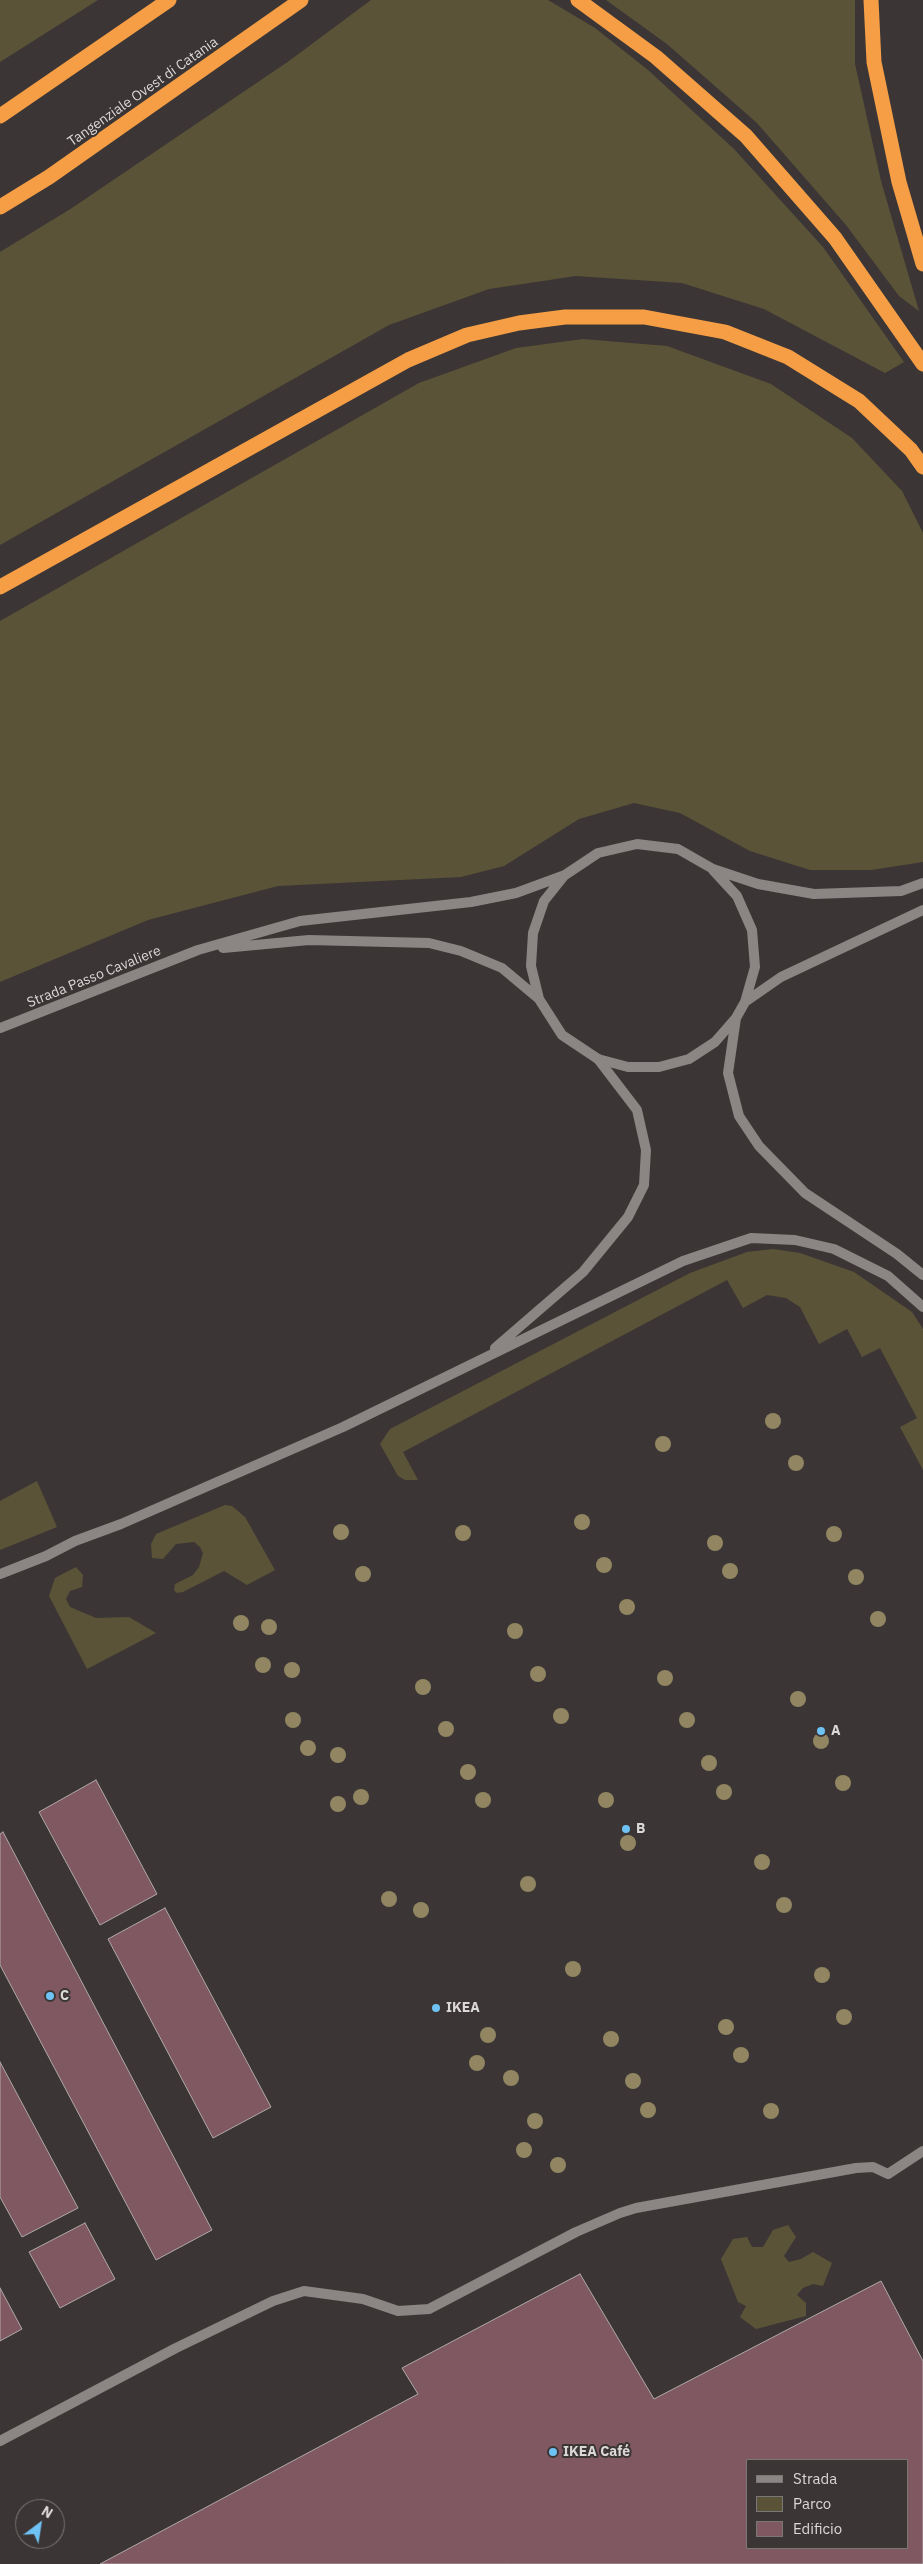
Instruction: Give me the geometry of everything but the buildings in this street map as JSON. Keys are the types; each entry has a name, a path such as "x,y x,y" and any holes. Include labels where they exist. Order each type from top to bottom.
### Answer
{"highway":[{"path":"0,116 170,0"},
{"name":"Tangenziale Ovest di Catania","path":"0,207 49,177 301,0"},
{"path":"578,0 656,57 746,136 835,238 923,364"},
{"path":"871,0 874,62 899,182 923,264"},
{"path":"0,587 408,360 467,335 520,323 565,317 644,317 725,332 788,357 859,401 911,450 923,467"}],"street":[{"path":"198,950 300,921 471,902 516,893 565,875 598,853 637,844 678,849 713,869 758,884 814,894 900,891 923,883"},
{"path":"198,950 309,940 429,943 461,951 502,968 539,999 562,1035 598,1059 628,1067 659,1067 689,1059 715,1042 736,1018 745,1002 755,967 752,930 737,896 713,869"},
{"path":"539,999 531,966 533,933 544,901 565,875"},
{"path":"745,1002 781,977 923,910"},
{"name":"Strada Passo Cavaliere","path":"0,1028 198,950"},
{"path":"736,1018 728,1073 739,1116 759,1146 805,1193 897,1254 923,1275"},
{"path":"484,1357 583,1272 628,1217 644,1185 646,1150 637,1110 598,1059"},
{"path":"0,1574 46,1556 343,1427 683,1261 751,1238 795,1240 834,1249 888,1276 923,1307"},
{"path":"0,2441 176,2348 273,2302 304,2291 364,2299 398,2310 429,2309 576,2232 628,2211 856,2168 873,2167 888,2174 923,2151"}],"green space":[{"path":"0,0 98,0 0,62"},
{"path":"371,0 548,0 595,28 648,70 734,149 823,247 904,362 885,373 764,309 682,283 576,276 489,289 389,325 0,545 0,252 72,208 289,61"},
{"path":"606,0 855,0 855,64 881,181 919,311 899,296 846,225 757,123 667,44"},
{"path":"583,339 667,346 771,384 852,438 902,491 923,533 923,862 871,870 810,870 750,851 680,813 634,803 579,819 504,866 461,877 278,886 148,920 0,982 0,621 419,383 516,348"},
{"path":"773,1249 800,1253 854,1272 912,1312 923,1329 923,1470 900,1427 917,1418 880,1348 862,1357 847,1329 819,1344 800,1307 786,1298 767,1295 743,1308 727,1280 403,1452 418,1480 405,1480 398,1476 380,1444 390,1429 690,1273 747,1252"},
{"path":"37,1481 57,1527 0,1550 0,1501"},
{"path":"225,1505 232,1506 245,1517 275,1570 247,1585 224,1571 183,1592 177,1593 174,1590 175,1584 193,1575 199,1567 203,1553 194,1542 176,1544 163,1559 152,1558 151,1544 156,1534"},
{"path":"76,1567 83,1575 82,1587 70,1591 66,1599 70,1607 96,1618 129,1617 156,1633 87,1669 49,1596 55,1578"},
{"path":"788,2225 796,2237 784,2256 789,2262 801,2259 813,2252 832,2263 823,2286 813,2284 803,2288 797,2295 806,2303 806,2316 756,2329 740,2317 746,2306 738,2302 721,2259 733,2239 747,2237 752,2247 763,2247 773,2230"}],"place":[{"name":"A","path":"821,1731"},
{"name":"B","path":"626,1829"},
{"name":"C","path":"50,1996"},
{"name":"IKEA","path":"436,2008"},
{"name":"IKEA Café","path":"553,2452"}]}
